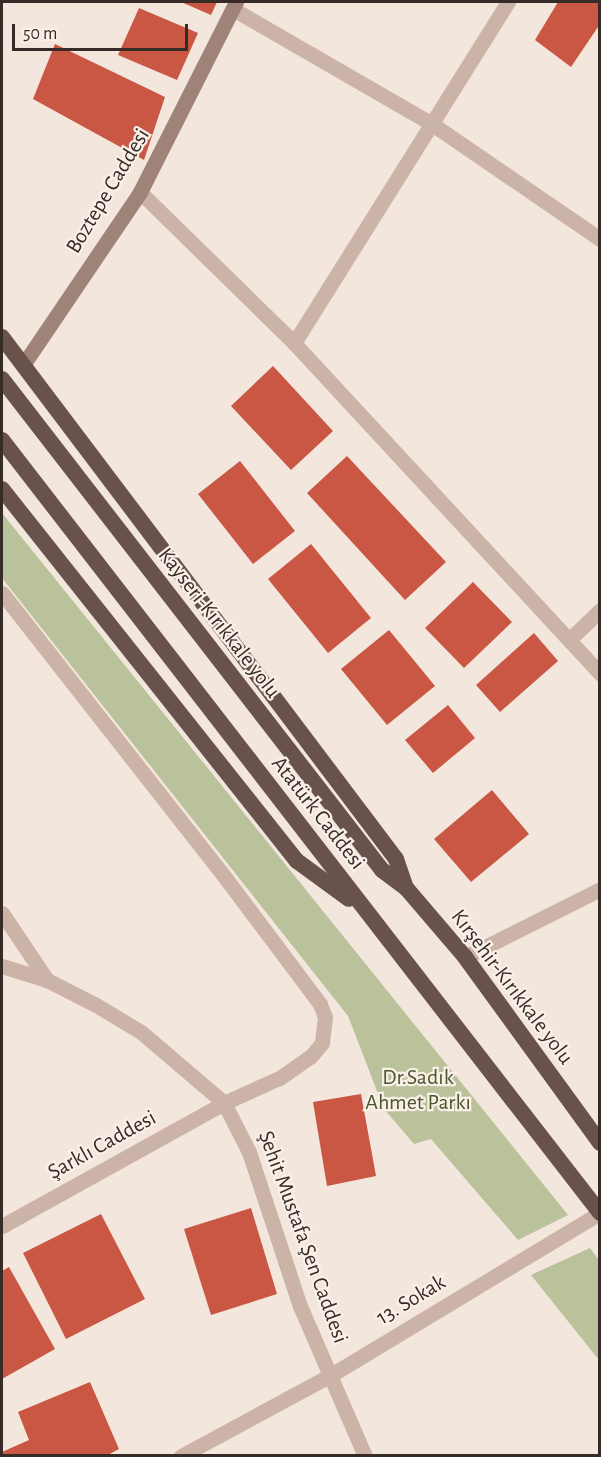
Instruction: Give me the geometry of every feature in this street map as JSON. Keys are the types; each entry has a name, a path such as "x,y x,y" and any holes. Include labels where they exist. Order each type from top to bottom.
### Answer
{"highway":[{"path":"2,337 396,859 407,889"},
{"name":"Kayseri-Kırıkkale yolu","path":"2,380 382,870 407,889"},
{"name":"Atatürk Caddesi","path":"2,440 600,1213"},
{"path":"2,489 297,861 364,910"},
{"name":"Kırşehir-Kırıkkale yolu","path":"407,889 465,957 597,1134"}],"main road":[{"name":"Boztepe Caddesi","path":"23,365 140,192 235,5"}],"street":[{"path":"294,343 508,2"},
{"path":"235,5 432,124 600,239"},
{"path":"140,192 294,343 600,674"},
{"name":"Şarklı Caddesi","path":"2,593 320,1004 325,1017 322,1042 311,1056 279,1078 224,1103 2,1226"},
{"path":"570,639 600,610"},
{"path":"465,957 600,889"},
{"path":"2,913 47,980"},
{"path":"2,966 47,980 96,1005 141,1032 224,1103"},
{"name":"Şehit Mustafa Şen Caddesi","path":"224,1103 249,1152 300,1306 365,1455"},
{"name":"13. Sokak","path":"181,1455 331,1375 600,1213"}],"green space":[{"name":"Dr.Sadık Ahmet Parkı","path":"2,513 568,1215 518,1240 431,1139 414,1144 384,1109 348,1016 2,578"},
{"path":"590,1248 599,1260 599,1360 531,1275"}],"building":[{"path":"181,2 217,2 211,15"},
{"path":"558,2 600,2 600,24 571,67 535,40"},
{"path":"139,8 198,33 177,80 118,55"},
{"path":"55,44 165,97 144,160 33,99"},
{"path":"273,366 333,431 291,470 231,406"},
{"path":"347,456 446,562 405,600 307,493"},
{"path":"240,461 295,531 253,564 198,494"},
{"path":"311,544 371,618 328,653 268,579"},
{"path":"473,582 512,622 464,668 425,628"},
{"path":"389,630 435,686 387,725 341,669"},
{"path":"534,633 558,661 500,712 476,685"},
{"path":"448,705 475,738 433,773 405,740"},
{"path":"492,790 529,834 471,882 434,839"},
{"path":"361,1094 376,1176 327,1186 313,1102"},
{"path":"251,1208 277,1294 211,1315 184,1229"},
{"path":"101,1214 145,1299 66,1339 23,1253"},
{"path":"9,1267 55,1349 2,1379 2,1271"},
{"path":"90,1382 119,1449 106,1456 2,1456 2,1452 29,1440 18,1412"}]}
